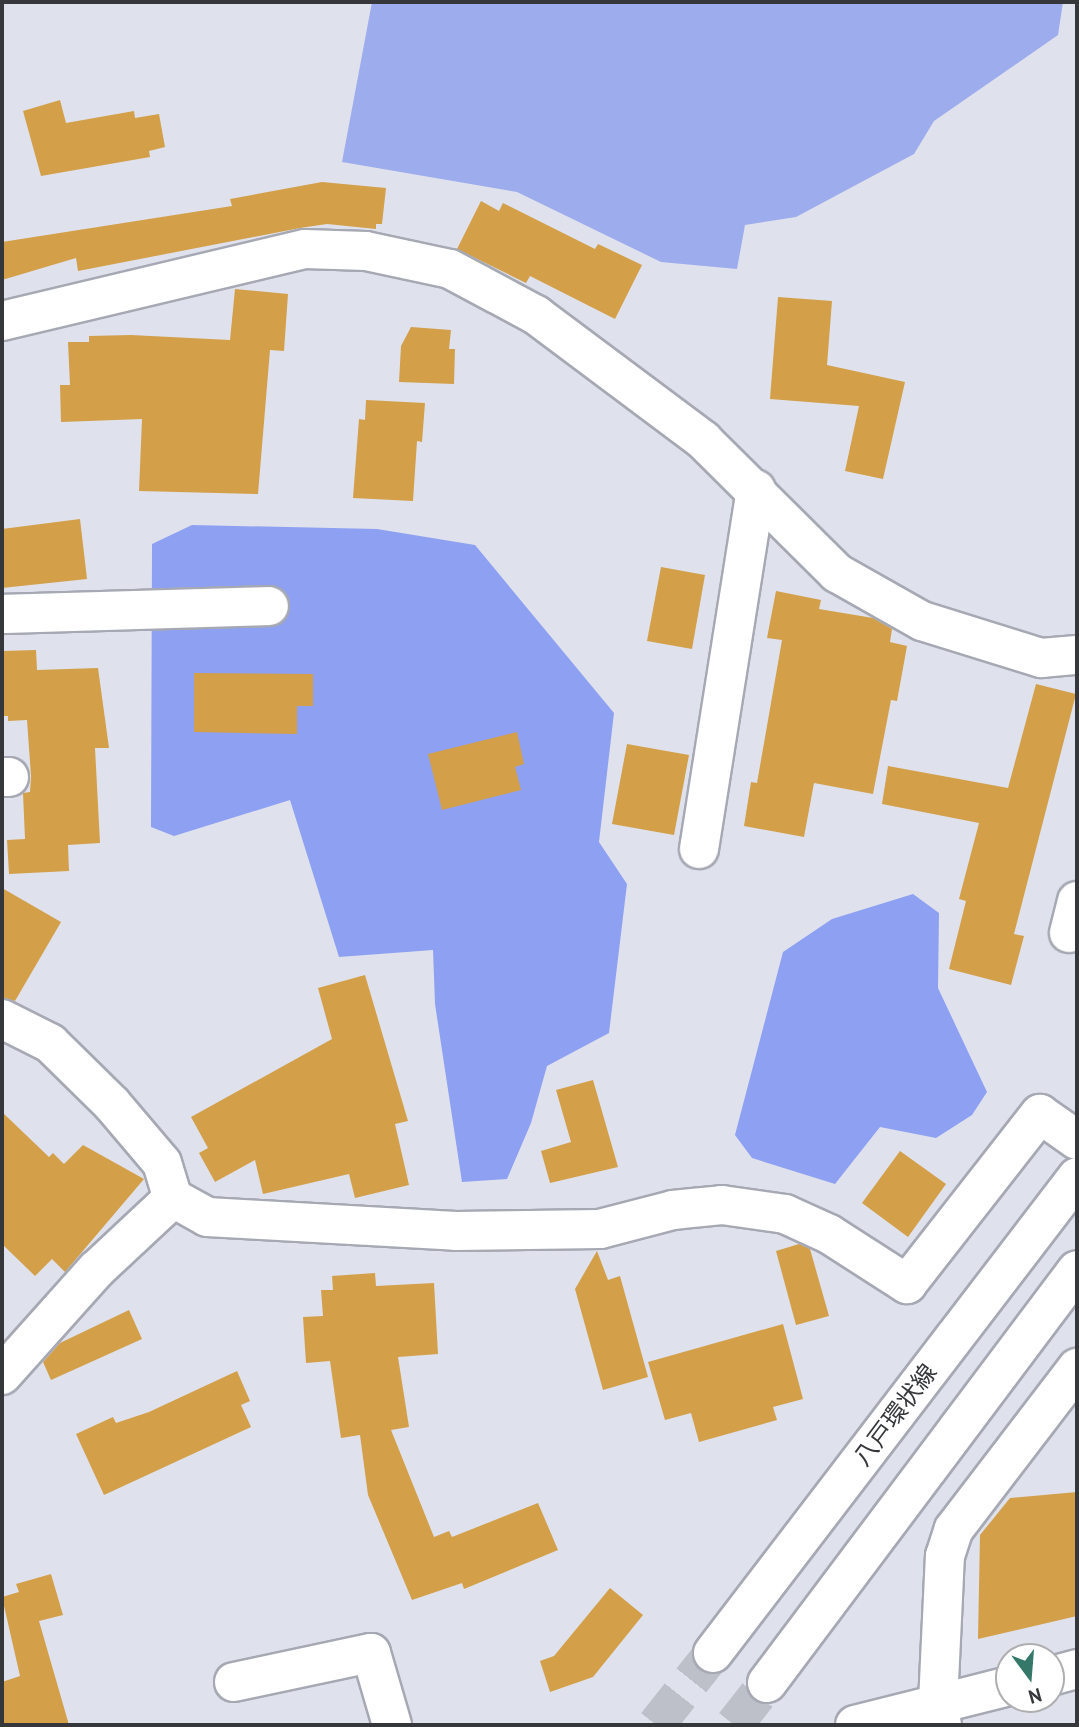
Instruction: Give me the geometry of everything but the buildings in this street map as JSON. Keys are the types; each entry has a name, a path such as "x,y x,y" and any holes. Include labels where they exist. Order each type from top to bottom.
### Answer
{"street":[{"path":"2,321 305,249 366,251 450,269 536,315 703,440 756,489 837,573 922,621 1041,657 1077,654"},
{"path":"699,849 756,489"},
{"path":"2,614 269,606"},
{"path":"2,1019 50,1043 112,1104 162,1163 173,1198 207,1217 456,1231 600,1229 673,1210 722,1205 785,1214 829,1234 907,1284 1040,1114 1077,1140"},
{"name":"八戸環状線","path":"713,1653 1077,1177"},
{"path":"2,1375 96,1270 173,1198"},
{"path":"767,1683 1077,1270"},
{"path":"940,1714 945,1556 954,1529 1077,1368"},
{"path":"234,1682 371,1653 392,1725"},
{"path":"855,1725 940,1714 995,1692"}],"shaded area":[{"path":"372,2 1063,2 1058,35 934,121 914,154 796,217 745,225 737,269 661,262 517,192 342,162"},
{"path":"192,525 377,529 475,545 614,713 599,842 627,884 609,1033 547,1066 531,1123 507,1179 462,1182 435,1004 433,950 339,957 290,800 174,836 151,827 152,544"},
{"path":"913,894 939,913 938,988 987,1092 972,1115 936,1138 880,1127 835,1184 752,1158 735,1135 783,952 832,919"}],"tunnel":[{"path":"656,1725 713,1653"},
{"path":"734,1725 767,1683"}]}
